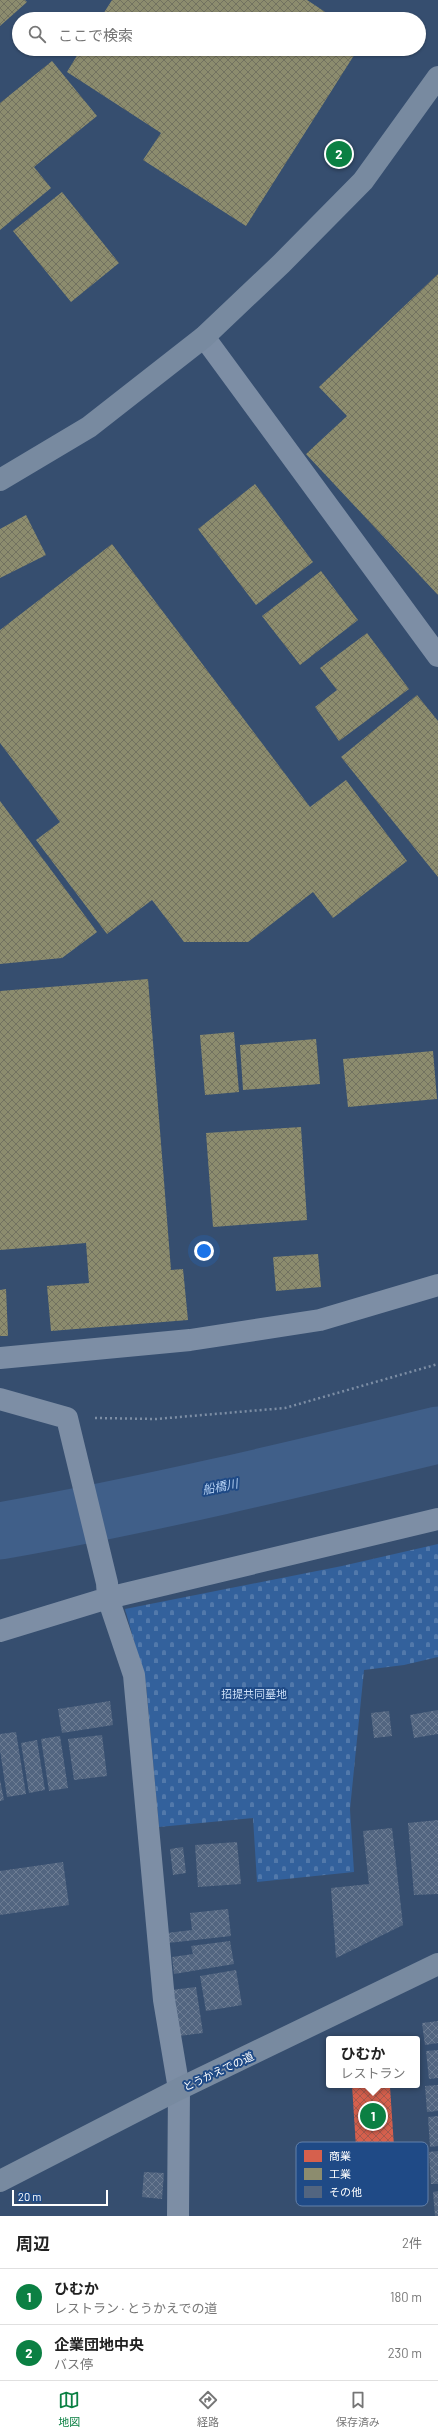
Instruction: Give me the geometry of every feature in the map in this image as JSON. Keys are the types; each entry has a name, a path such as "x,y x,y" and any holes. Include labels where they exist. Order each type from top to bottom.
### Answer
{"street":[{"path":"0,480 89,427 204,338 281,264 363,181 438,77"},
{"path":"204,338 438,656"},
{"path":"0,1358 190,1340 320,1320 438,1285"},
{"path":"0,1399 67,1418 108,1590 134,1675 164,2000 179,2089 178,2216"},
{"path":"0,1631 108,1590 438,1519"},
{"name":"とうかえでの道","path":"0,2181 179,2089 438,1964"}],"path":[{"path":"67,1418 156,1419 285,1408 438,1364"}],"green space":[{"name":"招提共同墓地","path":"438,1544 438,1657 404,1665 364,1670 350,1809 354,1872 257,1882 253,1818 159,1827 146,1684 125,1609 342,1566"}],"building: 商業":[{"path":"352,2088 390,2088 394,2142 356,2142"}],"building: 工業":[{"path":"0,0 25,0 27,2 16,12 12,12 12,15 0,26"},
{"path":"112,0 307,0 325,12 104,12"},
{"path":"77,56 354,56 246,226 143,160 161,133 67,72"},
{"path":"52,61 97,116 34,167 51,188 0,230 0,103"},
{"path":"62,192 119,263 71,302 13,231"},
{"path":"438,274 438,595 306,454 347,416 319,387"},
{"path":"255,484 313,562 256,605 198,529"},
{"path":"26,515 46,555 0,578 0,529"},
{"path":"112,544 310,807 346,780 407,861 333,918 313,892 248,942 184,942 152,900 107,934 36,840 60,822 0,743 0,630"},
{"path":"321,571 358,620 300,665 262,616"},
{"path":"367,633 409,689 339,741 315,707 337,690 320,668"},
{"path":"417,695 438,721 438,877 341,757"},
{"path":"0,801 97,932 62,958 0,964"},
{"path":"148,979 171,1270 183,1269 188,1320 51,1331 47,1286 89,1283 86,1243 0,1250 0,991"},
{"path":"234,1032 239,1092 205,1095 200,1035"},
{"path":"316,1039 320,1084 243,1090 240,1045"},
{"path":"433,1051 437,1099 348,1107 343,1059"},
{"path":"301,1127 307,1220 213,1227 206,1133"},
{"path":"318,1254 321,1287 276,1291 273,1257"},
{"path":"6,1289 8,1336 0,1336 0,1290"}],"building: その他":[{"path":"110,1701 113,1725 62,1733 58,1709"},
{"path":"438,1710 438,1734 414,1738 410,1715"},
{"path":"389,1711 392,1736 374,1738 371,1713"},
{"path":"16,1732 26,1794 7,1797 0,1750 0,1734"},
{"path":"102,1735 107,1776 74,1780 68,1739"},
{"path":"60,1736 68,1788 49,1791 41,1739"},
{"path":"37,1740 45,1790 29,1793 21,1743"},
{"path":"0,1780 4,1800 0,1801"},
{"path":"438,1820 438,1894 414,1895 408,1823"},
{"path":"392,1828 403,1925 336,1958 331,1888 369,1884 363,1831"},
{"path":"237,1842 241,1884 198,1887 195,1845"},
{"path":"183,1847 186,1873 173,1875 170,1849"},
{"path":"63,1862 69,1905 0,1915 0,1871"},
{"path":"228,1909 231,1936 168,1943 167,1933 192,1930 190,1913"},
{"path":"230,1941 234,1964 174,1974 172,1957 193,1954 191,1946"},
{"path":"236,1970 242,2005 206,2011 200,1976"},
{"path":"196,1987 203,2033 179,2036 171,1990"},
{"path":"438,2021 438,2043 425,2045 422,2023"},
{"path":"438,2050 438,2078 429,2079 426,2051"},
{"path":"438,2085 438,2111 427,2112 425,2086"},
{"path":"438,2116 438,2146 430,2147 428,2117"},
{"path":"438,2151 438,2184 431,2184 429,2152"},
{"path":"144,2172 164,2173 162,2199 142,2197"},
{"path":"438,2191 438,2216 435,2216 433,2192"}],"waterway":[{"name":"船橋川","path":"0,1531 165,1498 438,1435"}],"place":[{"name":"企業団地中央","path":"339,154"},
{"name":"ひむか","path":"373,2116"}]}
